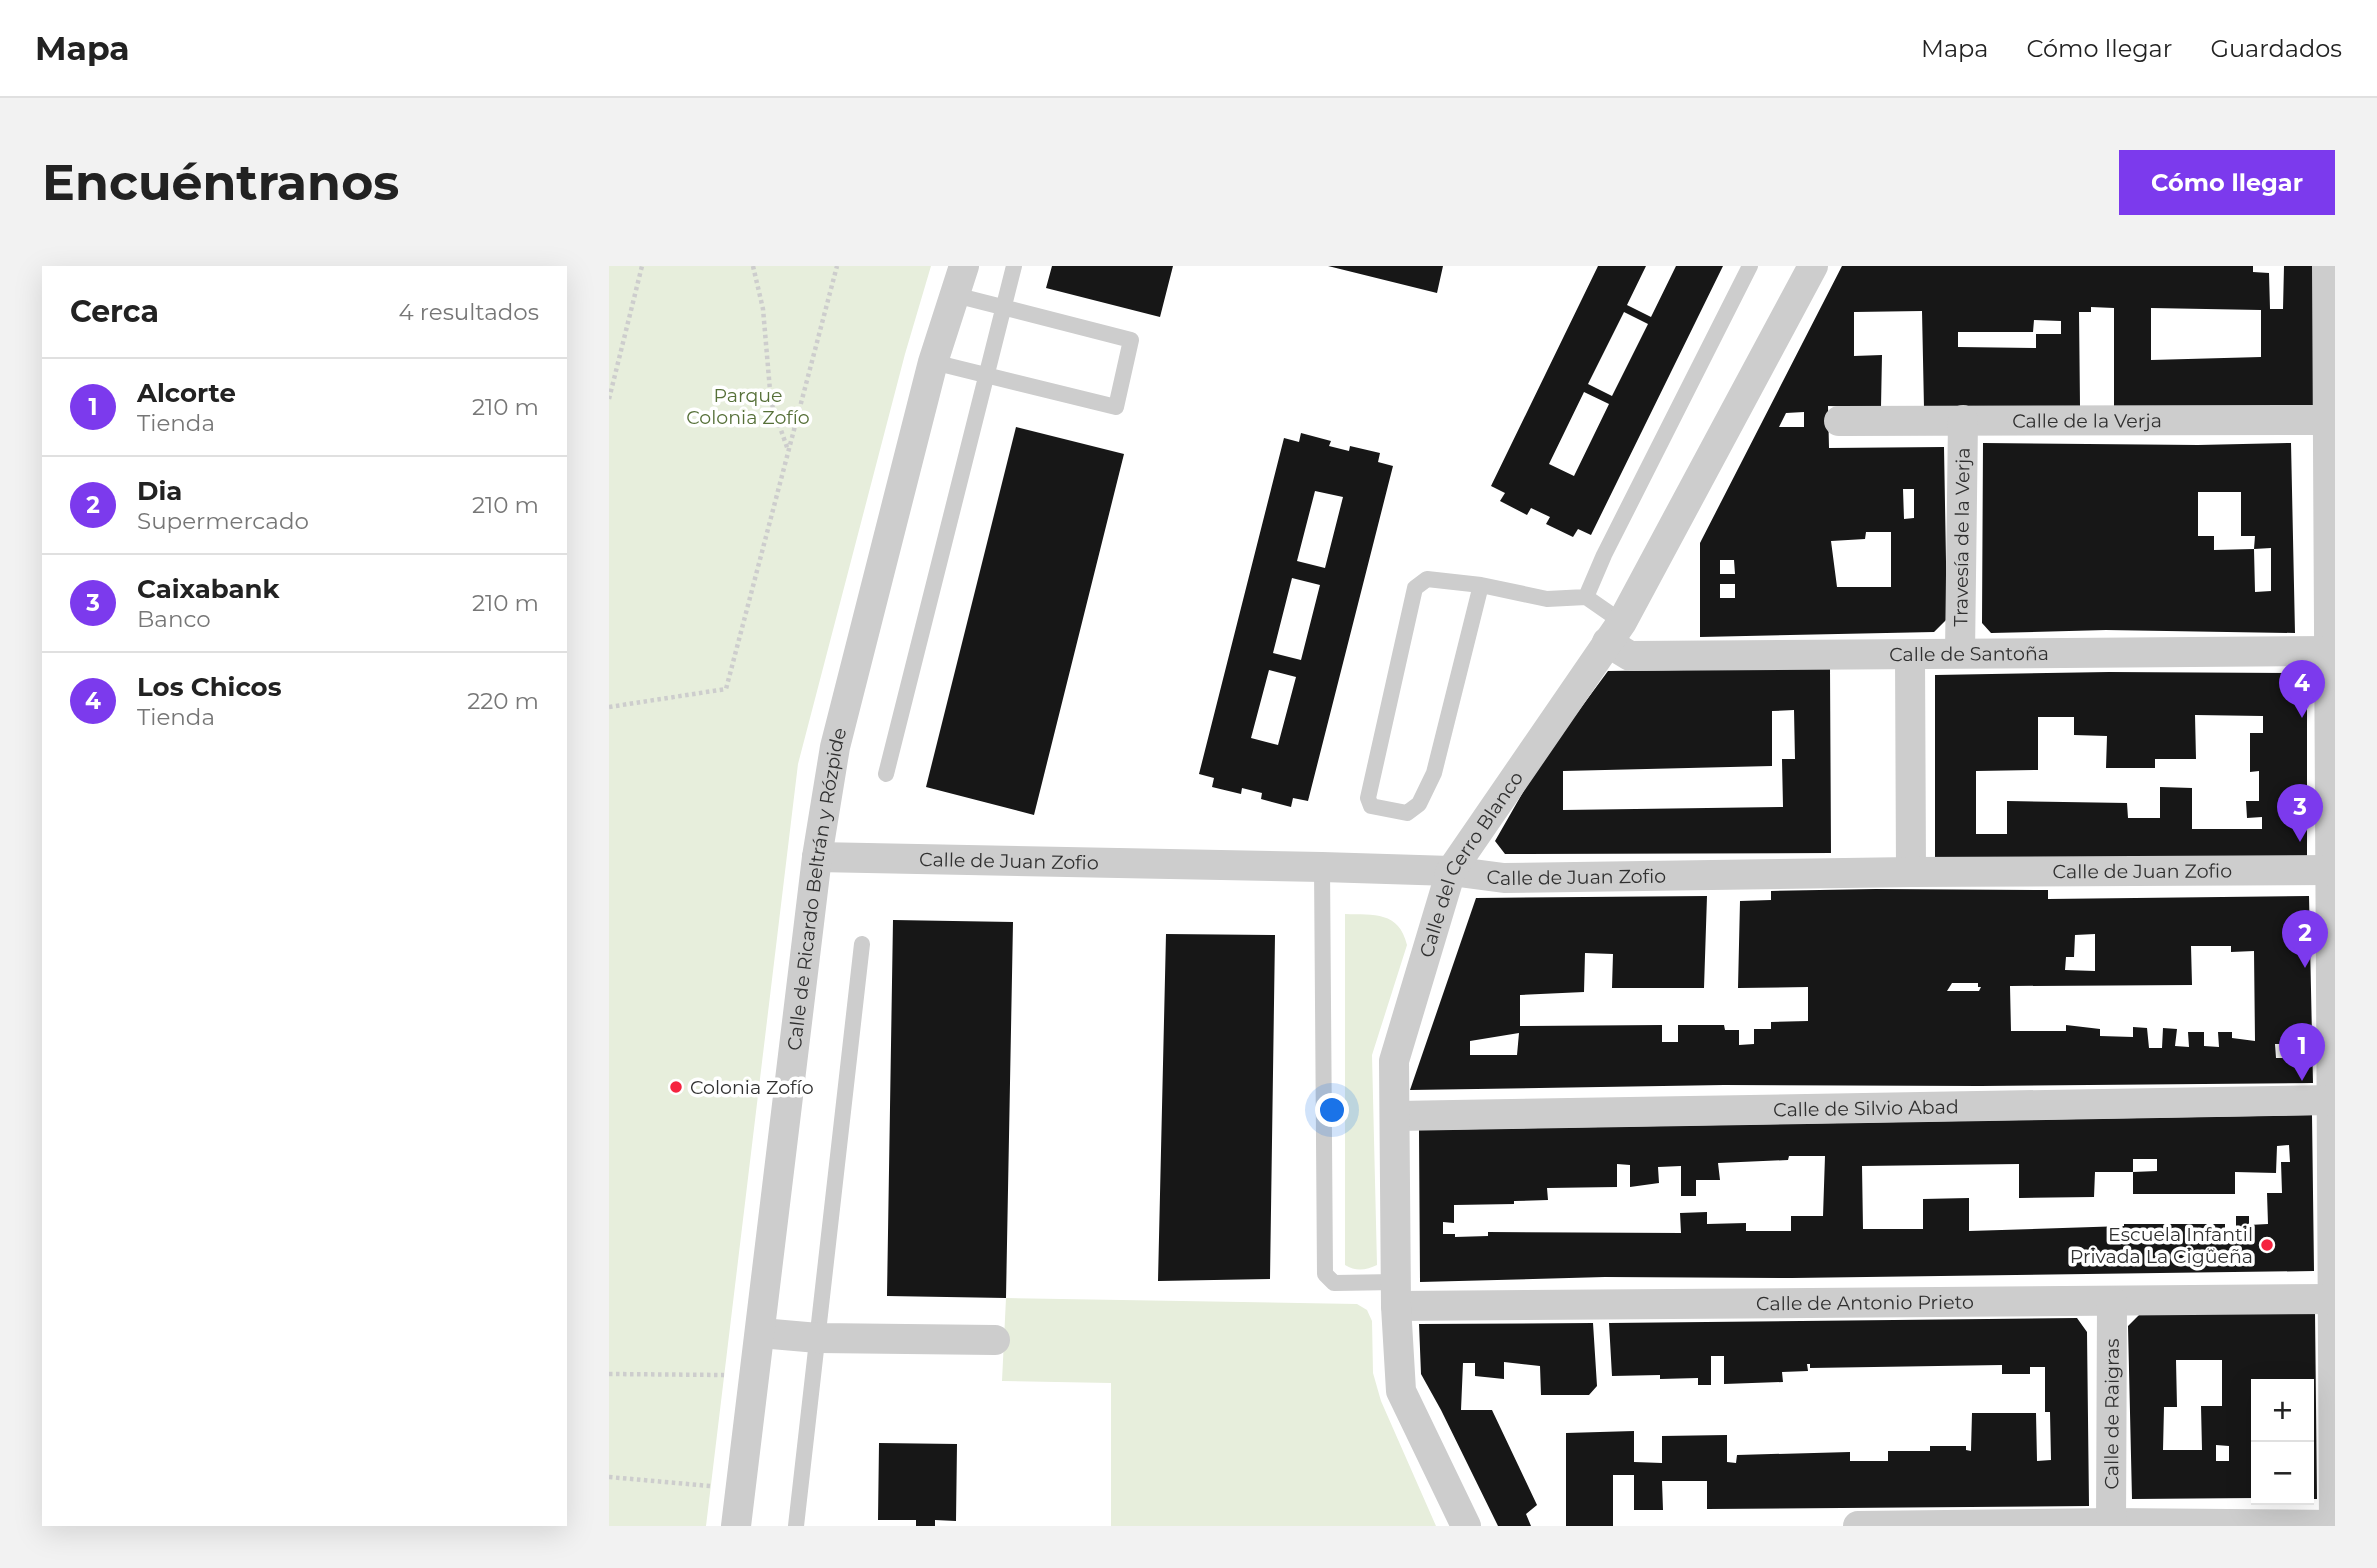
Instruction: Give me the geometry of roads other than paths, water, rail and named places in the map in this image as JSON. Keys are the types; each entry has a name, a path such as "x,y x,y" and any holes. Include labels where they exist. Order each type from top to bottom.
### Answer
{"street":[{"name":"Calle de Ricardo Beltrán y Rózpide","path":"736,1526 817,857 835,747 933,362 964,266"},
{"name":"Calle del Cerro Blanco","path":"1466,1526 1401,1391 1396,1294 1394,1061 1451,871 1615,632 1813,266"},
{"path":"1859,1526 2334,1525 2332,420 2327,266"},
{"name":"Travesía de la Verja","path":"1960,653 1963,420"},
{"name":"Calle de la Verja","path":"1839,421 2332,420"},
{"name":"Calle de Santoña","path":"1615,632 1630,656 2332,651"},
{"path":"1910,655 1911,872"},
{"name":"Calle de Juan Zofio","path":"817,857 1322,867 1451,871 1504,877 2333,870"},
{"name":"Calle de Silvio Abad","path":"1395,1116 2333,1100"},
{"name":"Calle de Antonio Prieto","path":"1396,1294 2112,1301 2334,1299"},
{"name":"Calle de Raigras","path":"2111,1524 2112,1301"},
{"path":"761,1333 818,1338 995,1340"}],"lane":[{"path":"886,774 1014,266"},
{"path":"1586,597 1604,555 1750,266"},
{"path":"933,362 1116,407 1131,340 955,295"},
{"path":"1481,585 1434,773 1419,804 1408,813 1371,806 1368,798 1415,589 1427,579 1481,585 1547,599 1586,597"},
{"path":"1586,597 1615,632"},
{"path":"1322,867 1325,1274 1334,1283 1396,1294"},
{"path":"796,1526 862,944"}],"place":[{"name":"Los Chicos","path":"2302,718"},
{"name":"Caixabank","path":"2300,842"},
{"name":"Dia","path":"2305,968"},
{"name":"Alcorte","path":"2302,1081"},
{"name":"Colonia Zofío","path":"676,1087"},
{"name":"Escuela Infantil Privada La Cigüeña","path":"2267,1245"}],"park label":[{"name":"Parque Colonia Zofío","path":"748,406"}]}
